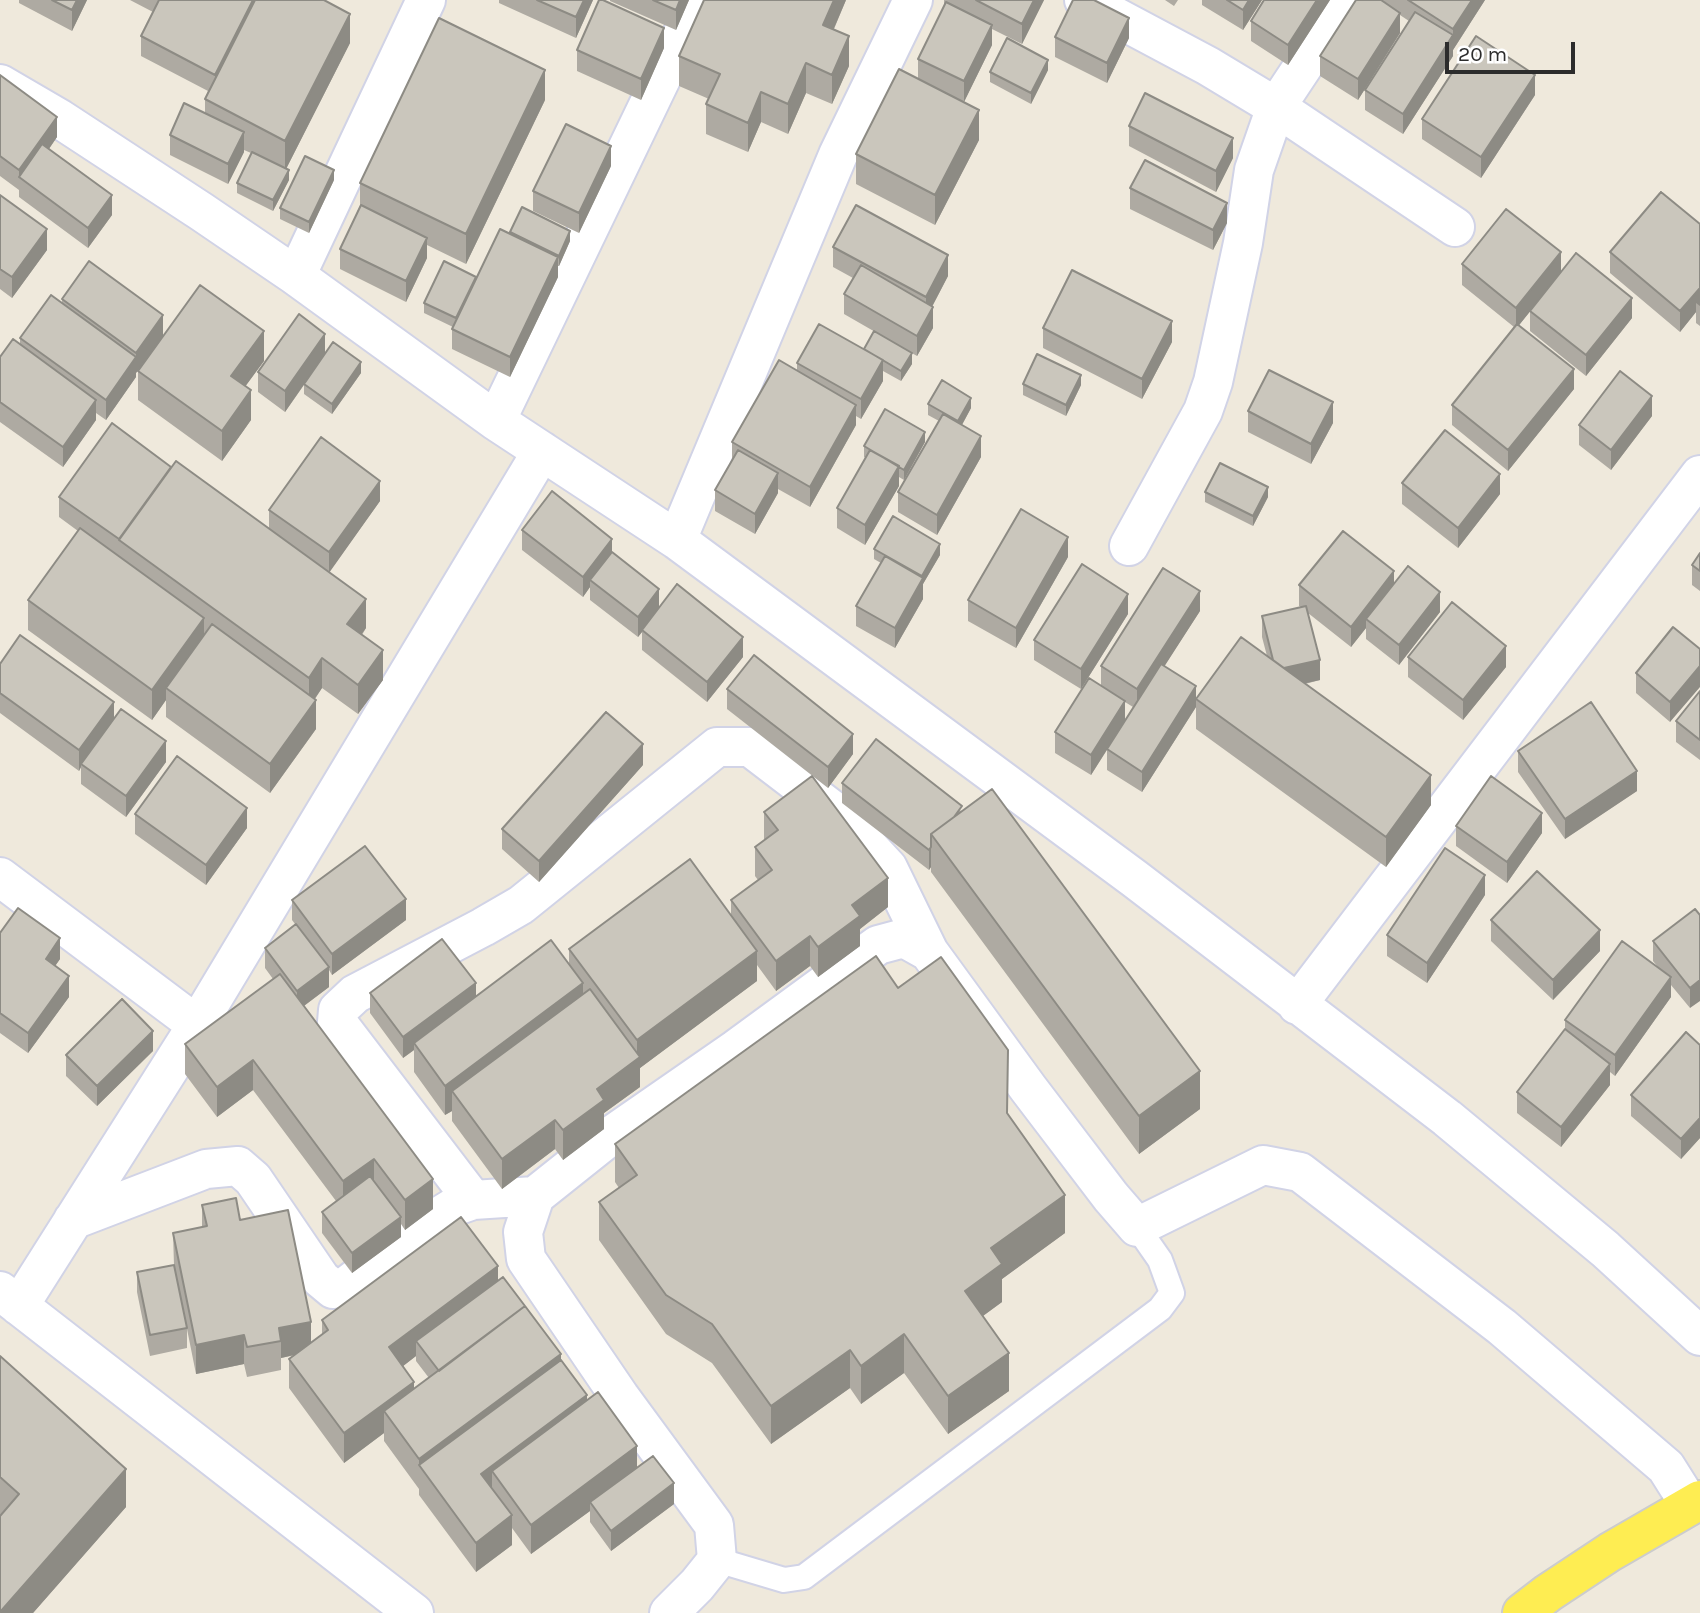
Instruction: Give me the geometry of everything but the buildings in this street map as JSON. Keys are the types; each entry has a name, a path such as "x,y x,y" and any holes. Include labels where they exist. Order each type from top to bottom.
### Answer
{"main road":[{"path":"1522,1613 1611,1552 1695,1503"}],"street":[{"path":"296,276 426,0"},
{"path":"496,421 699,0"},
{"path":"677,540 838,155 913,0"},
{"path":"1084,0 1208,66 1276,107 1455,227"},
{"path":"1129,546 1203,411 1213,382 1243,243 1254,170 1276,107 1347,0"},
{"path":"0,84 60,119 202,212 296,276 496,421 677,540 1135,879 1447,1118 1605,1249 1700,1336"},
{"path":"414,1613 9,1298 73,1220 197,1025 542,451"},
{"path":"1297,1005 1700,475"},
{"path":"473,1200 337,1022 338,1010 355,994 521,905 717,747 750,747 839,815 888,868 929,952 1028,1088 1137,1227 1263,1166 1300,1172 1502,1327 1667,1467 1695,1503"},
{"path":"0,877 197,1025"},
{"path":"669,1613 698,1585 717,1560 714,1525 620,1397 526,1259 523,1232 535,1196 609,1137 878,946 904,938 929,952"},
{"path":"73,1220 206,1169 237,1166 253,1179 321,1279 333,1289 345,1287 427,1224 456,1206 473,1200 535,1196"}],"lane":[{"path":"717,1560 784,1580 804,1577 1160,1309 1172,1293 1160,1259 1137,1227"}]}
